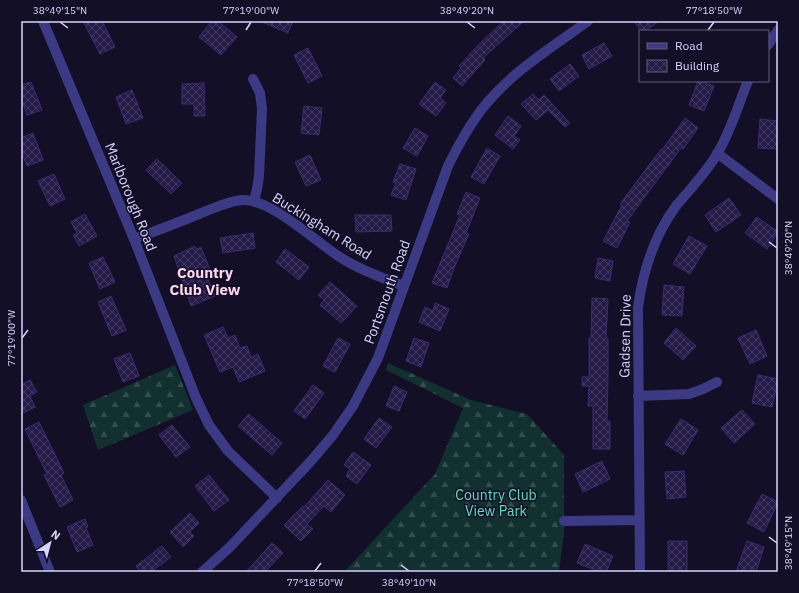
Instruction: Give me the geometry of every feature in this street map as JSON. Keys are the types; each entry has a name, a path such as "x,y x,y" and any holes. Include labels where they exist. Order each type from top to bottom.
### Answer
{"street":[{"name":"Marlborough Road","path":"43,21 134,239 196,398 209,425 228,451 277,498"},
{"name":"Portsmouth Road","path":"202,572 230,547 277,498 333,435 353,406 378,358 448,166 463,137 482,108 502,86 524,67 588,21"},
{"path":"769,44 778,30"},
{"path":"253,79 260,93 262,109 259,176 254,201"},
{"name":"Gadsen Drive","path":"640,572 638,307 640,287 646,264 667,219 718,154 728,133 748,82"},
{"path":"718,154 778,199"},
{"name":"Buckingham Road","path":"134,239 215,208 242,200 254,201 286,217 344,260 364,270 404,286"},
{"path":"638,396 689,394 704,389 717,382"},
{"path":"21,500 23,512 50,572"},
{"path":"564,521 639,520"}],"green space":[{"name":"Country Club View Park","path":"388,363 471,400 527,414 564,455 564,532 559,572 344,572 435,474 463,408 386,370"},
{"path":"175,365 193,410 98,450 83,405"}],"building":[{"path":"83,21 102,21 115,47 100,54"},
{"path":"212,21 218,21 237,37 221,55 199,37"},
{"path":"260,21 293,21 288,33"},
{"path":"504,21 524,21 483,58 485,60 462,86 453,78 461,68 459,66 480,43"},
{"path":"634,21 659,21 646,30 640,30"},
{"path":"604,43 612,56 589,69 582,55"},
{"path":"308,48 322,76 308,83 294,55"},
{"path":"570,64 579,76 559,91 550,79"},
{"path":"31,82 42,110 27,115 21,98 21,85"},
{"path":"435,82 446,90 440,98 446,103 436,116 419,104"},
{"path":"698,82 714,86 704,111 689,105"},
{"path":"204,83 205,116 194,116 194,104 182,104 182,84"},
{"path":"132,90 143,118 126,124 116,97"},
{"path":"533,94 539,100 544,95 570,123 565,127 548,110 536,120 521,104"},
{"path":"304,106 322,108 319,135 301,133"},
{"path":"508,116 521,126 514,136 520,140 513,149 495,135"},
{"path":"685,118 698,128 683,149 681,148 627,221 630,222 617,248 603,241 622,205 620,204"},
{"path":"760,119 778,121 777,149 758,148"},
{"path":"415,128 428,136 417,156 403,148"},
{"path":"33,133 43,160 27,166 21,151 21,138"},
{"path":"487,148 500,156 484,184 471,177"},
{"path":"310,155 321,180 306,186 295,162"},
{"path":"157,159 182,183 171,194 146,170"},
{"path":"400,164 416,169 406,200 391,195 396,183 393,182"},
{"path":"54,174 65,199 50,206 38,181"},
{"path":"466,192 480,198 466,233 469,234 447,288 432,283 460,215 457,214"},
{"path":"729,198 741,215 716,232 705,215"},
{"path":"85,214 97,236 79,246 73,235 77,233 71,222"},
{"path":"355,215 391,215 392,231 356,232"},
{"path":"757,217 778,232 767,249 745,233"},
{"path":"253,233 255,248 223,253 220,238"},
{"path":"689,236 707,246 690,274 673,264"},
{"path":"195,246 196,249 201,247 210,270 205,272 215,296 191,306 174,256"},
{"path":"285,249 309,267 299,280 276,262"},
{"path":"103,257 115,282 100,289 89,263"},
{"path":"598,258 613,261 610,281 595,278"},
{"path":"330,282 357,306 341,323 320,305 324,300 318,295"},
{"path":"664,285 684,287 682,316 662,315"},
{"path":"111,296 126,330 112,336 98,302"},
{"path":"592,298 608,299 606,338 608,338 607,421 610,421 610,449 593,449 593,406 588,406 589,386 582,386 582,377 589,377 589,338 591,338"},
{"path":"435,303 449,309 440,331 419,322 425,307 433,311"},
{"path":"223,327 228,338 235,335 240,348 247,346 251,357 258,354 265,371 239,382 233,367 220,372 204,335"},
{"path":"676,328 696,346 683,360 664,343"},
{"path":"756,330 767,356 750,364 738,338"},
{"path":"338,338 350,344 335,372 323,366"},
{"path":"414,338 429,343 421,367 406,361"},
{"path":"130,353 139,376 123,382 114,359"},
{"path":"758,375 778,379 772,407 752,403"},
{"path":"30,380 37,392 30,396 35,407 21,414 21,381 23,384"},
{"path":"313,385 324,393 305,419 294,411"},
{"path":"394,386 407,392 399,411 386,406"},
{"path":"742,410 755,424 734,443 721,428"},
{"path":"249,414 282,443 272,455 238,426"},
{"path":"379,418 392,427 376,448 364,439"},
{"path":"681,419 698,430 683,455 665,444"},
{"path":"39,422 64,473 61,475 73,500 60,507 44,475 47,474 25,429"},
{"path":"172,425 190,447 176,457 159,435"},
{"path":"353,452 371,465 357,484 346,476 350,469 344,465"},
{"path":"602,461 610,479 583,492 575,474"},
{"path":"684,471 686,497 667,499 665,472"},
{"path":"209,475 229,500 214,511 195,486"},
{"path":"328,480 345,495 331,512 324,506 307,524 313,529 301,541 284,525 303,506 304,507"},
{"path":"762,494 778,502 764,532 747,523"},
{"path":"190,513 199,523 190,532 194,536 183,547 170,532"},
{"path":"85,519 88,527 86,528 93,545 77,552 67,527"},
{"path":"668,541 687,541 687,571 668,571"},
{"path":"747,541 764,547 756,572 736,572"},
{"path":"272,543 283,553 265,572 246,572"},
{"path":"585,544 613,556 606,572 600,572 577,563"},
{"path":"162,546 171,557 151,572 140,572 136,566"}],"district":[{"name":"Country Club View","path":"205,280"}]}
